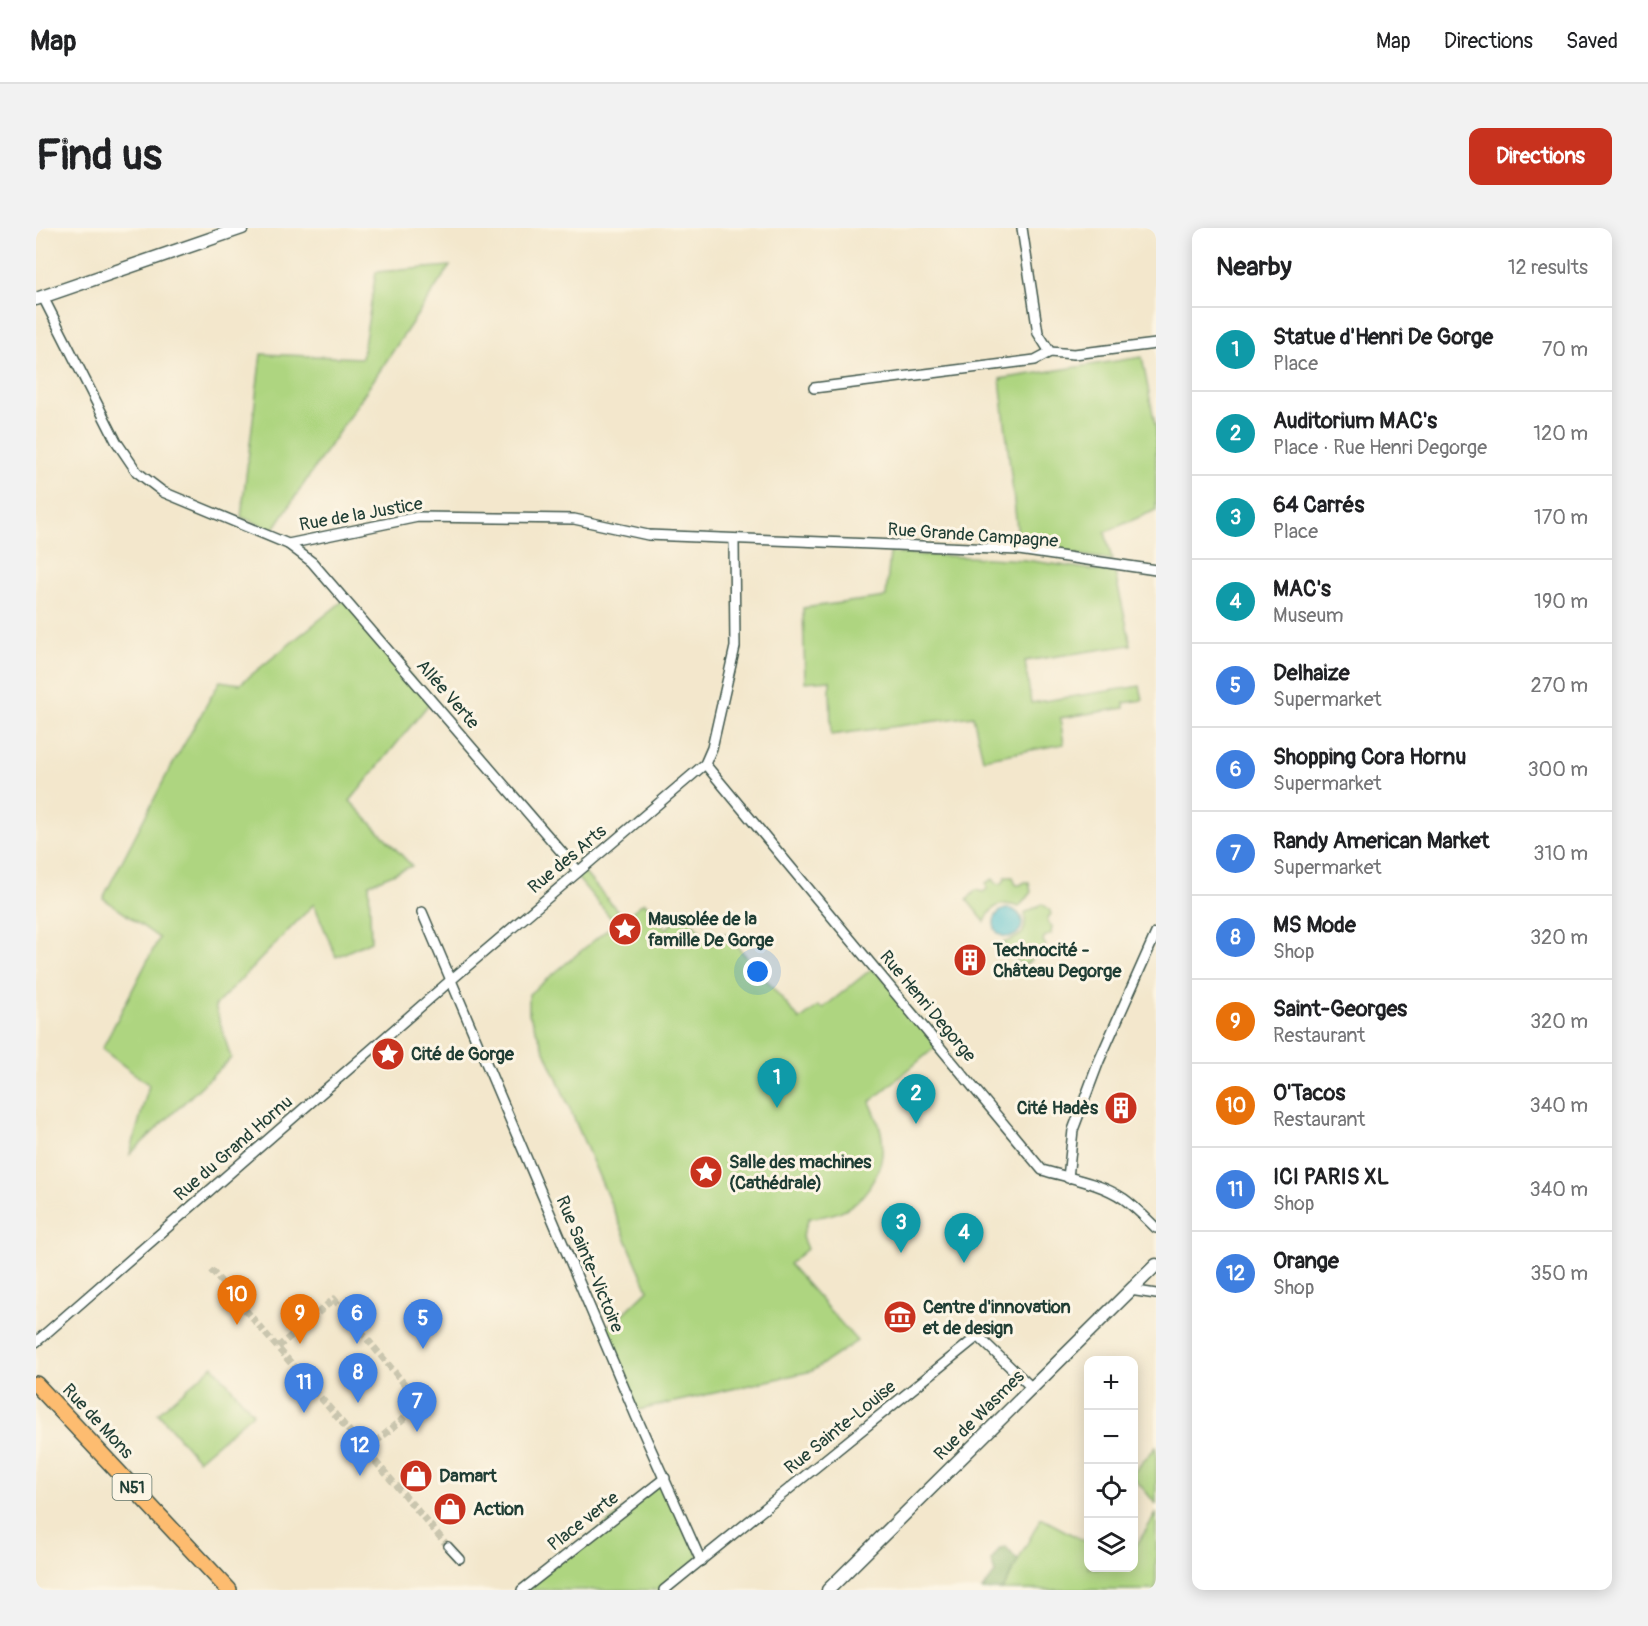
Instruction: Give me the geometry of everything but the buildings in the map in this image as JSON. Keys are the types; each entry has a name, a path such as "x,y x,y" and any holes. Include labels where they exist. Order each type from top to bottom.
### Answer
{"main road":[{"name":"Rue de Mons","path":"36,1384 229,1590"}],"street":[{"path":"40,298 242,228"},
{"path":"1022,228 1038,333 1050,352"},
{"name":"Rue de la Justice","path":"40,298 116,441 137,471 164,492 288,544 418,517 574,519 648,535 787,542"},
{"path":"814,388 1035,360 1050,352 1074,354 1156,344"},
{"path":"705,764 712,748 735,647 734,540"},
{"name":"Rue Grande Campagne","path":"787,542 1019,550 1156,570"},
{"name":"Allée Verte","path":"288,544 312,562 578,871"},
{"name":"Rue des Arts","path":"451,980 705,764"},
{"name":"Rue Henri Degorge","path":"705,764 1042,1170 1103,1188 1124,1199 1156,1227"},
{"name":"Rue Sainte-Victoire","path":"422,912 636,1416 701,1561"},
{"path":"1068,1178 1073,1130 1099,1061 1156,933"},
{"name":"Rue du Grand Hornu","path":"36,1342 451,980"},
{"name":"Rue de Wasmes","path":"828,1590 1156,1265"},
{"path":"1130,1290 1156,1294"},
{"name":"Rue Sainte-Louise","path":"664,1590 978,1336 1032,1388"},
{"name":"Place verte","path":"522,1590 665,1478"},
{"path":"448,1546 460,1559"}],"green space":[{"path":"450,266 273,530 241,517 261,354 362,358 376,272"},
{"path":"1142,357 1156,430 1156,510 1105,532 1112,560 1019,545 1000,379"},
{"path":"890,553 1025,560 1115,573 1131,645 1025,661 1031,703 1140,686 1143,700 1124,703 1124,708 1060,718 1064,744 983,759 973,716 831,735 830,680 805,682 803,608 886,597"},
{"path":"344,600 432,700 350,801 412,866 369,884 371,941 336,957 314,904 215,1006 231,1058 130,1154 149,1085 102,1049 159,938 103,898 165,778 220,681 240,684"},
{"path":"581,869 624,918 644,902 666,929 684,913 712,945 726,933 800,1020 818,1006 823,1008 874,967 939,1044 870,1102 879,1124 883,1144 874,1179 862,1196 848,1208 830,1215 809,1218 802,1237 807,1249 789,1264 857,1341 812,1371 634,1411 603,1327 613,1324 648,1290 529,1014 529,994 615,923 574,874"},
{"path":"1005,877 1013,877 1016,885 1029,882 1031,892 1019,907 1002,904 994,908 985,922 967,900 976,890 983,892 987,889 986,883 993,879 996,883 1001,884"},
{"path":"1042,904 1049,909 1051,914 1047,919 1052,926 1051,934 1044,937 1043,941 1046,945 1041,952 1034,951 1032,960 1022,966 1003,943 1014,939 1024,931 1025,913"},
{"path":"213,1366 253,1413 198,1460 158,1413"},
{"path":"1156,1447 1156,1504 1138,1483 1138,1467"},
{"path":"665,1478 701,1561 664,1590 522,1590"},
{"path":"1156,1514 1156,1590 1002,1590 1041,1518 1084,1541 1084,1572 1138,1572 1138,1543"},
{"path":"1006,1547 1018,1561 1002,1590 982,1590 995,1573 991,1561 1000,1548"}],"water":[{"path":"1008,909 1018,913 1022,923 1018,933 1008,937 998,933 994,923 998,913"}],"tunnel":[{"path":"211,1270 448,1546"},
{"path":"278,1347 334,1299 421,1404 366,1450"}],"place":[{"name":"Mausolée de la famille De Gorge","path":"625,929"},
{"name":"Technocité - Château Degorge","path":"970,960"},
{"name":"Cité de Gorge","path":"388,1054"},
{"name":"Statue d'Henri De Gorge","path":"777,1108"},
{"name":"Cité Hadès","path":"1121,1108"},
{"name":"Auditorium MAC's","path":"916,1124"},
{"name":"Salle des machines (Cathédrale)","path":"706,1172"},
{"name":"64 Carrés","path":"901,1253"},
{"name":"MAC's","path":"964,1263"},
{"name":"Centre d'innovation et de design","path":"900,1317"},
{"name":"O'Tacos","path":"237,1325"},
{"name":"Saint-Georges","path":"300,1344"},
{"name":"Shopping Cora Hornu","path":"357,1344"},
{"name":"Delhaize","path":"423,1349"},
{"name":"MS Mode","path":"358,1403"},
{"name":"ICI PARIS XL","path":"304,1413"},
{"name":"Randy American Market","path":"417,1432"},
{"name":"Orange","path":"360,1476"},
{"name":"Damart","path":"416,1476"},
{"name":"Action","path":"450,1509"}]}
